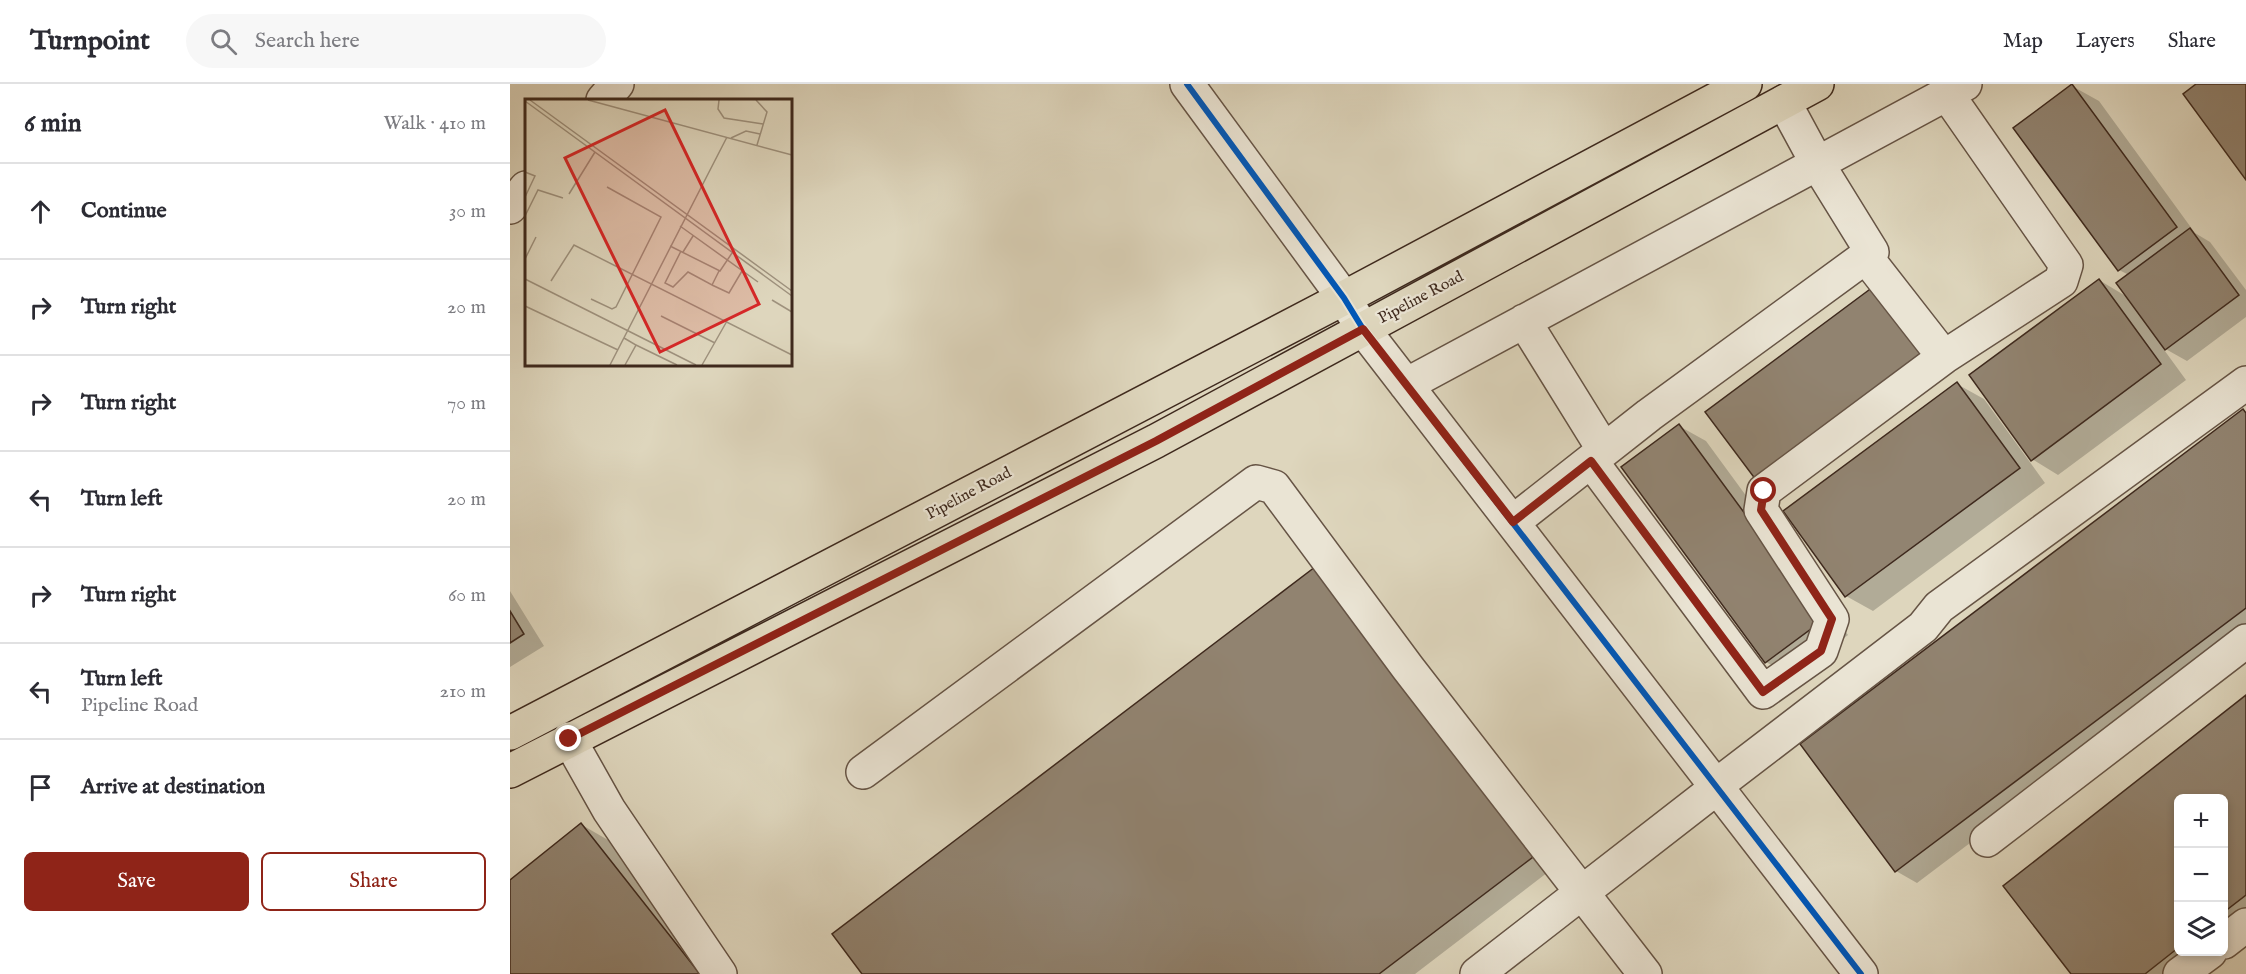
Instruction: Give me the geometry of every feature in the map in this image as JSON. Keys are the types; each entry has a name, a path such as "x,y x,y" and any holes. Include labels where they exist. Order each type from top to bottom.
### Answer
{"main road":[{"name":"Pipeline Road","path":"510,733 1344,298 1745,84"},
{"name":"Pipeline Road","path":"510,771 1156,441 1817,84"},
{"path":"790,587 805,620"}],"street":[{"path":"604,99 617,84"},
{"path":"1187,84 1344,298 1363,329 1861,974"},
{"path":"1406,385 1524,321 1817,163 1956,89 2066,265 2061,281 1944,357 1764,491 1761,510 1832,619 1821,651 1763,692 1597,456 1524,321"},
{"path":"1513,522 1649,415 1872,252 1817,163 1784,102"},
{"path":"510,207 525,189"},
{"path":"1866,257 1944,357"},
{"path":"1477,974 1923,627 1939,607 2246,383"},
{"path":"863,772 1256,482 1274,487 1408,668 1645,974"},
{"path":"1987,840 2246,641"},
{"path":"569,739 609,810 720,974"},
{"path":"2228,938 2246,925"},
{"path":"2180,974 2203,956"}],"building":[{"path":"2072,84 2177,227 2118,271 2013,128"},
{"path":"2196,84 2246,84 2246,180 2183,94"},
{"path":"2190,228 2239,295 2165,350 2116,283"},
{"path":"2099,279 2161,364 2031,461 1969,375"},
{"path":"1877,284 1927,353 1756,480 1705,412"},
{"path":"1957,382 2020,468 1845,597 1783,511"},
{"path":"2243,409 2246,413 2246,608 1895,872 1800,744"},
{"path":"1679,424 1823,620 1765,663 1621,467"},
{"path":"1315,567 1533,857 1379,974 862,974 832,934"},
{"path":"510,611 524,634 510,643"},
{"path":"2246,695 2246,895 2228,909 2228,794 2174,794 2174,951 2145,974 2071,974 2003,886"},
{"path":"581,823 700,974 510,974 510,880"}],"cycle path":[{"path":"1187,84 1344,298 1363,329 1861,974"}],"route":[{"path":"569,739 1156,441 1363,329 1513,522 1591,461 1763,692 1821,651 1832,619 1761,510 1764,491"}]}
